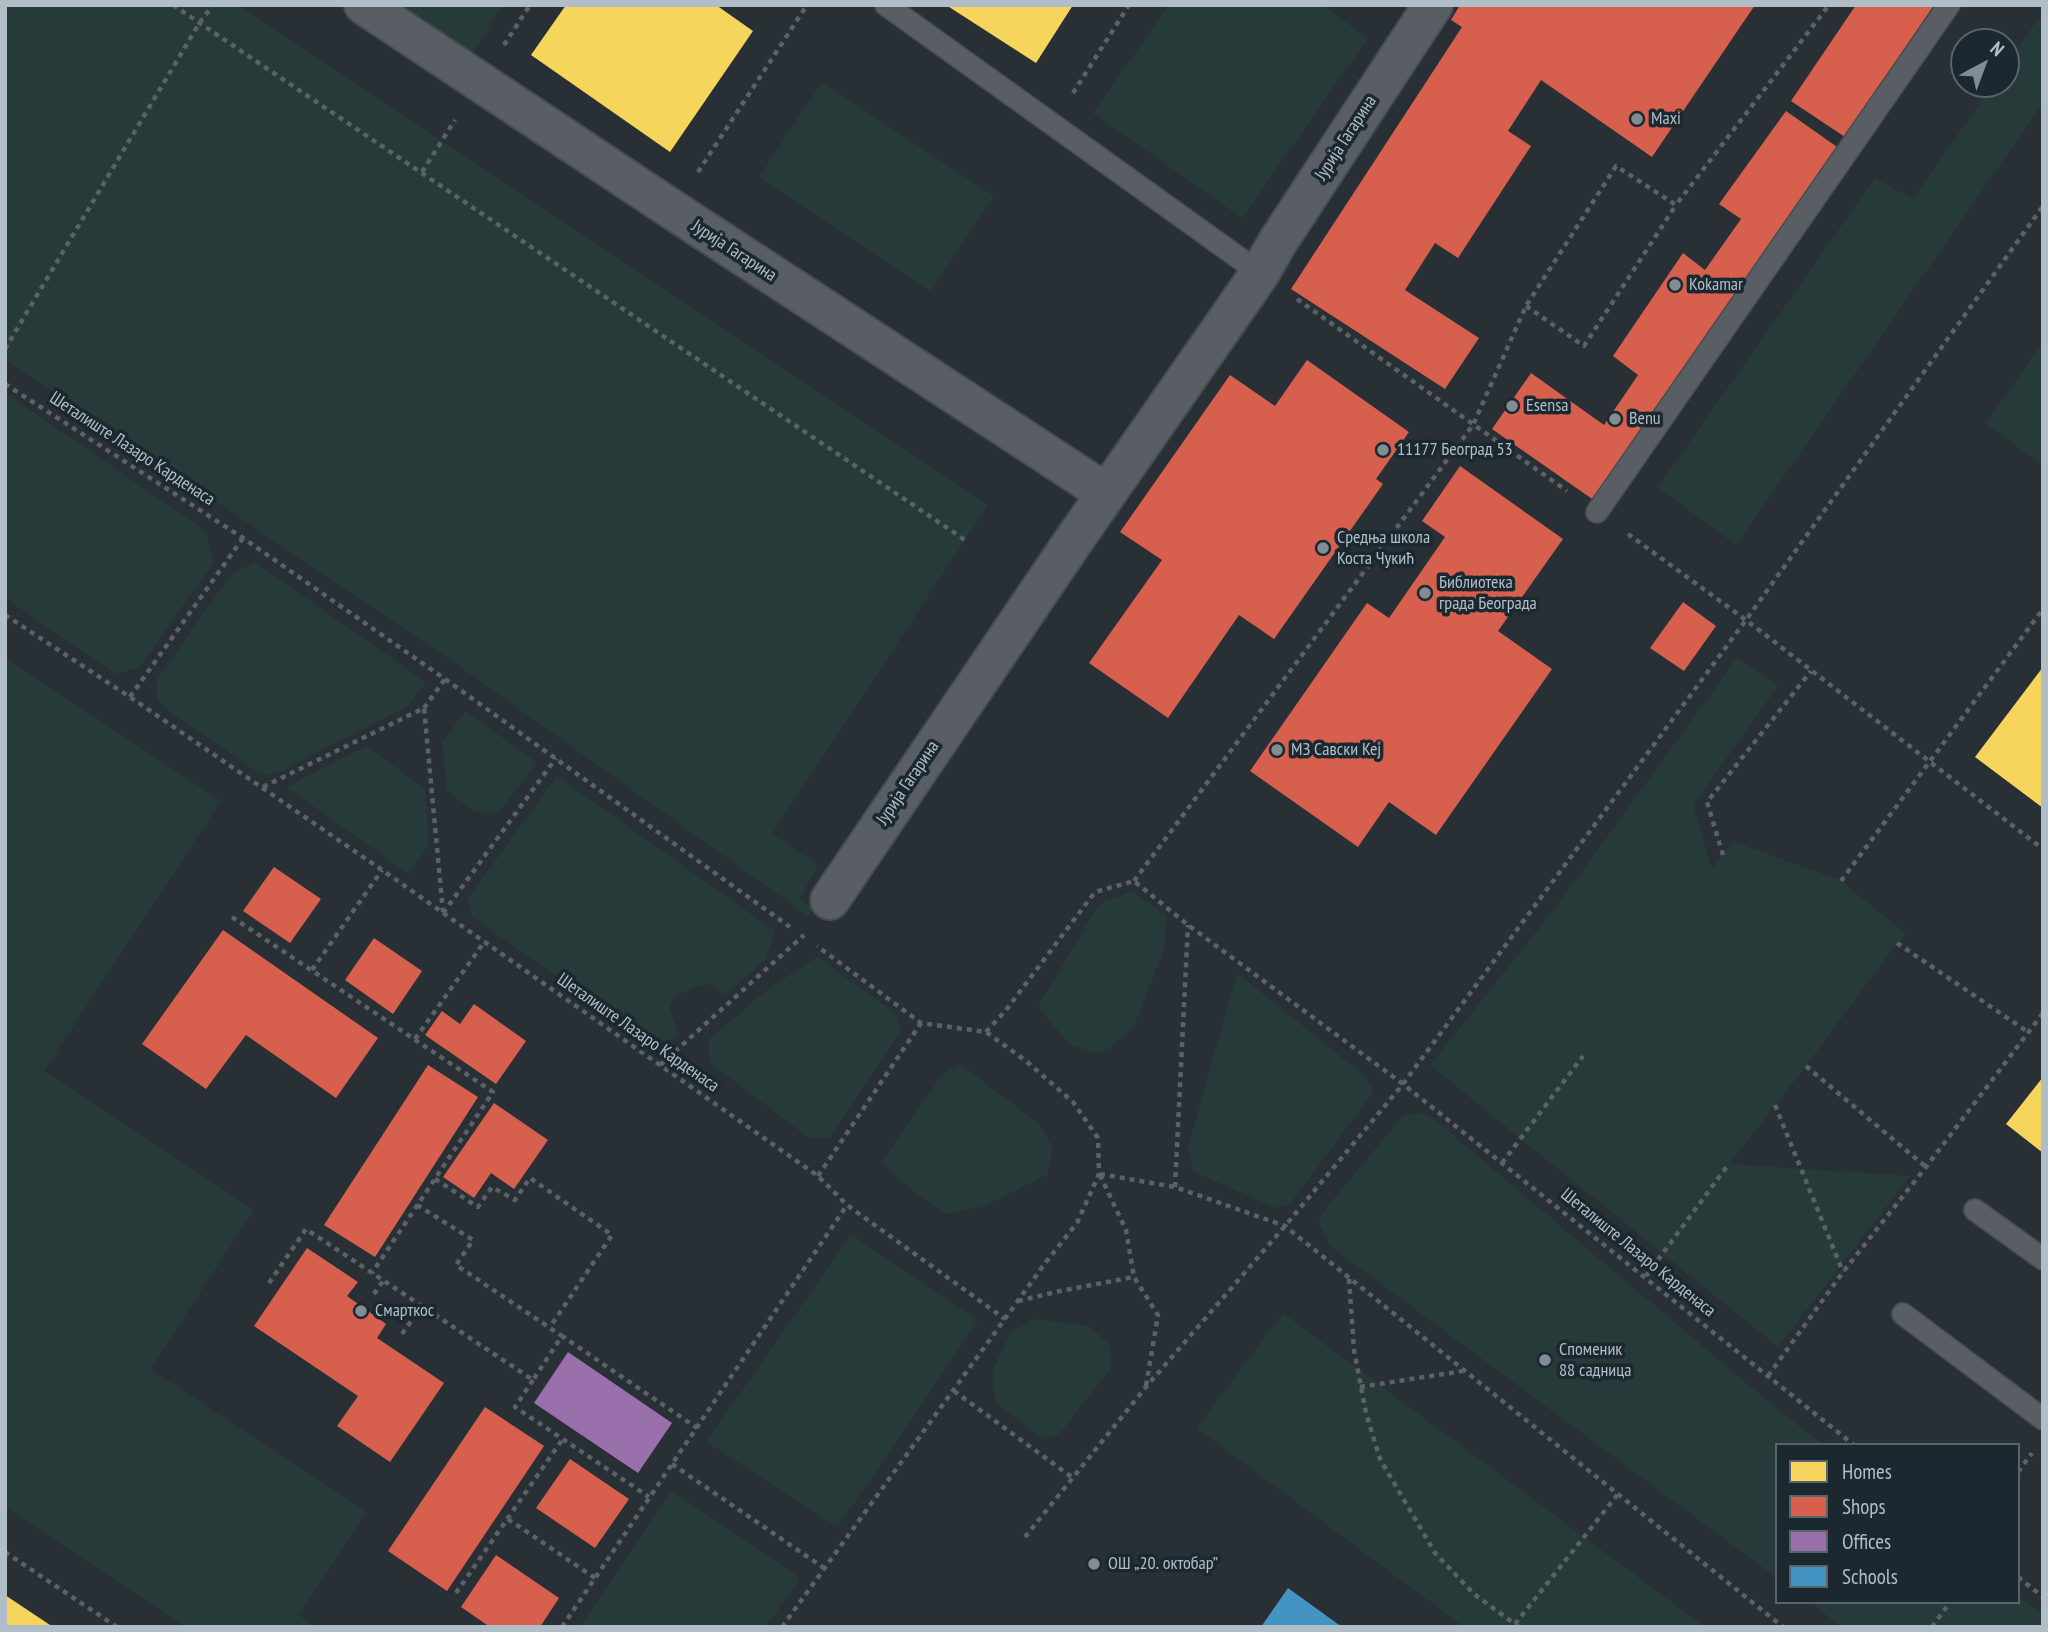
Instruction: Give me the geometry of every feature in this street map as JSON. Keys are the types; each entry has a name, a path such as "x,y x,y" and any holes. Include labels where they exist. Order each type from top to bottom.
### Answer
{"street":[{"name":"Јурија Гагарина","path":"364,5 1106,493"},
{"name":"Јурија Гагарина","path":"830,900 1106,493 1260,273 1276,243 1433,5"}],"lane":[{"path":"886,5 1260,273"},
{"path":"1597,512 1948,5"},
{"path":"1975,1210 2043,1259"},
{"path":"1903,1314 2043,1419"}],"path":[{"path":"173,5 965,540"},
{"path":"5,349 200,22 213,5"},
{"path":"673,210 807,5"},
{"path":"1053,123 1129,5"},
{"path":"1526,306 1584,346 1676,205 1829,5"},
{"path":"422,172 480,81"},
{"path":"986,1032 1006,1010 1095,892 1134,881 1473,425 1526,306 1616,166 1676,205"},
{"path":"1025,1537 1146,1387 1403,1084 1746,620 2043,206"},
{"path":"1260,273 1746,620 2043,849"},
{"name":"Шеталиште Лазаро Карденаса","path":"5,384 243,538 445,678 803,936 660,1065"},
{"path":"130,697 243,538"},
{"path":"1841,881 2043,609"},
{"name":"Шеталиште Лазаро Карденаса","path":"5,615 130,697 382,870 818,1175 848,1205 1005,1319"},
{"path":"1723,855 1707,802 1811,671"},
{"path":"262,788 424,708 445,678"},
{"path":"424,708 443,913"},
{"path":"443,913 556,758"},
{"path":"312,970 382,870"},
{"name":"Шеталиште Лазаро Карденаса","path":"1134,881 1188,925 1403,1084 1852,1443"},
{"path":"232,917 493,1092 372,1273"},
{"path":"1175,1187 1188,925"},
{"path":"415,1040 485,941"},
{"path":"1897,943 2028,1032"},
{"path":"814,944 921,1023 986,1032 1026,1061 1073,1102 1098,1138 1099,1174 1126,1230 1134,1277 1158,1315 1146,1387"},
{"path":"1768,1376 1843,1272 2043,1013"},
{"path":"818,1175 921,1023"},
{"path":"1502,1163 1583,1056"},
{"path":"1806,1066 1926,1167"},
{"path":"1775,1105 1843,1272"},
{"path":"1646,1276 1728,1165"},
{"path":"1099,1174 1175,1187 1285,1226 1783,1627"},
{"path":"782,1627 1077,1223 1099,1174"},
{"path":"435,1178 478,1207 492,1186 515,1200 530,1178 612,1235 550,1327"},
{"path":"417,1205 473,1240 456,1265 697,1428"},
{"path":"562,1627 848,1205"},
{"path":"269,1283 306,1229 533,1380"},
{"path":"1018,1301 1134,1277"},
{"path":"1349,1279 1354,1350 1360,1387 1380,1459 1435,1553 1474,1594 1517,1625 1618,1494"},
{"path":"374,1294 383,1281"},
{"path":"402,1334 422,1306"},
{"path":"562,1336 514,1407 649,1497"},
{"path":"1360,1387 1464,1371"},
{"path":"954,1391 1073,1478"},
{"path":"456,1593 562,1440"},
{"path":"672,1464 824,1568"},
{"path":"508,1519 595,1578"},
{"path":"5,1552 117,1627"},
{"path":"2020,1579 2043,1597"},
{"path":"1932,1627 1949,1604"},
{"path":"1774,1620 1775,1627"}],"green space":[{"path":"5,5 237,5 988,505 772,834 818,865 800,898 813,909 808,916 455,663 5,359"},
{"path":"402,5 503,5 472,54"},
{"path":"1169,5 1322,5 1368,38 1242,218 1093,113"},
{"path":"2043,12 2043,103 1736,545 1658,487 1875,178 1913,199 1983,98 2020,98 2020,45"},
{"path":"822,82 994,196 931,291 759,177"},
{"path":"2043,342 2043,466 1986,423"},
{"path":"7,394 206,531 213,563 140,667 116,674 5,598"},
{"path":"256,563 426,682 408,706 277,773 268,775 260,774 164,707 158,699 156,688 158,678 231,574"},
{"path":"5,658 221,801 44,1071 254,1210 150,1369 366,1512 299,1615 315,1627 187,1627 5,1507"},
{"path":"1737,658 1778,686 1693,805 1712,869 1733,841 1841,881 1906,934 1729,1164 1910,1176 1778,1347 1430,1065 1556,907"},
{"path":"465,711 537,762 499,813 474,811 447,791 442,743"},
{"path":"367,746 425,789 429,844 409,874 286,787"},
{"path":"557,776 775,931 765,960 725,995 707,983 674,996 669,1009 679,1033 673,1039 651,1042 472,917 468,898"},
{"path":"1132,891 1166,915 1165,946 1134,1026 1110,1048 1096,1053 1069,1044 1038,1007 1099,904"},
{"path":"817,957 897,1014 901,1030 829,1138 809,1138 709,1062 709,1039 771,987"},
{"path":"1237,973 1365,1076 1374,1091 1290,1204 1275,1208 1193,1171 1188,1148"},
{"path":"960,1064 1039,1124 1053,1148 1047,1175 981,1207 945,1214 897,1179 882,1161 944,1072"},
{"path":"1419,1113 1434,1119 1820,1443 1775,1443 1775,1577 1330,1246 1319,1224 1322,1213 1403,1116"},
{"path":"851,1235 978,1321 838,1527 706,1442"},
{"path":"1283,1313 1705,1627 1464,1627 1197,1428"},
{"path":"1033,1319 1089,1326 1110,1345 1110,1369 1061,1432 1052,1437 1040,1436 996,1404 993,1386 993,1369 1010,1334"},
{"path":"672,1491 800,1578 766,1627 580,1627"},
{"path":"2020,1598 2043,1615 2043,1627 1842,1627 1812,1604 2020,1604"}],"building: Homes":[{"path":"566,5 716,5 753,31 670,152 531,55"},
{"path":"946,5 1073,5 1036,63"},
{"path":"2043,667 2043,808 1975,757"},
{"path":"2043,1077 2043,1153 2006,1124"},
{"path":"5,1595 53,1627 5,1627"}],"building: Shops":[{"path":"1460,5 1755,5 1652,157 1541,80 1508,131 1531,146 1458,258 1435,243 1405,290 1479,338 1445,389 1291,289 1462,27 1451,20"},
{"path":"1856,5 1934,5 1845,137 1791,101"},
{"path":"1786,111 1840,149 1595,501 1492,429 1531,373 1604,425 1638,375 1613,356 1683,253 1705,270 1741,219 1719,204"},
{"path":"1307,360 1409,432 1376,479 1383,484 1274,639 1239,615 1168,718 1089,663 1162,560 1120,532 1230,375 1275,406"},
{"path":"1460,466 1563,539 1498,631 1552,669 1436,835 1389,802 1358,847 1250,771 1367,603 1389,618 1445,537 1422,521"},
{"path":"1683,602 1716,626 1684,671 1650,648"},
{"path":"274,867 321,899 290,943 243,911"},
{"path":"223,930 378,1038 336,1098 246,1035 206,1089 142,1044"},
{"path":"374,938 422,971 393,1014 345,980"},
{"path":"474,1004 526,1041 496,1084 425,1035 442,1011 460,1024"},
{"path":"428,1065 478,1097 375,1257 324,1225"},
{"path":"494,1103 548,1140 514,1189 491,1173 474,1198 443,1177"},
{"path":"307,1248 358,1282 347,1296 386,1324 377,1338 444,1383 390,1462 337,1426 358,1396 254,1326"},
{"path":"485,1407 544,1446 447,1591 388,1551"},
{"path":"570,1459 629,1499 595,1548 536,1508"},
{"path":"496,1555 559,1598 540,1627 490,1627 461,1607"}],"building: Offices":[{"path":"568,1352 672,1423 638,1473 534,1403"}],"building: Schools":[{"path":"1288,1588 1342,1627 1261,1627"}],"place":[{"name":"Maxi","path":"1637,119"},
{"name":"Kokamar","path":"1675,285"},
{"name":"Esensa","path":"1512,406"},
{"name":"Benu","path":"1615,419"},
{"name":"11177 Београд 53","path":"1383,450"},
{"name":"Средња школа Коста Чукић","path":"1323,548"},
{"name":"Библиотека града Београда","path":"1425,593"},
{"name":"МЗ Савски Кеј","path":"1277,750"},
{"name":"Смарткос","path":"361,1311"},
{"name":"Споменик 88 садница","path":"1545,1360"},
{"name":"ОШ „20. октобар”","path":"1094,1564"}]}
